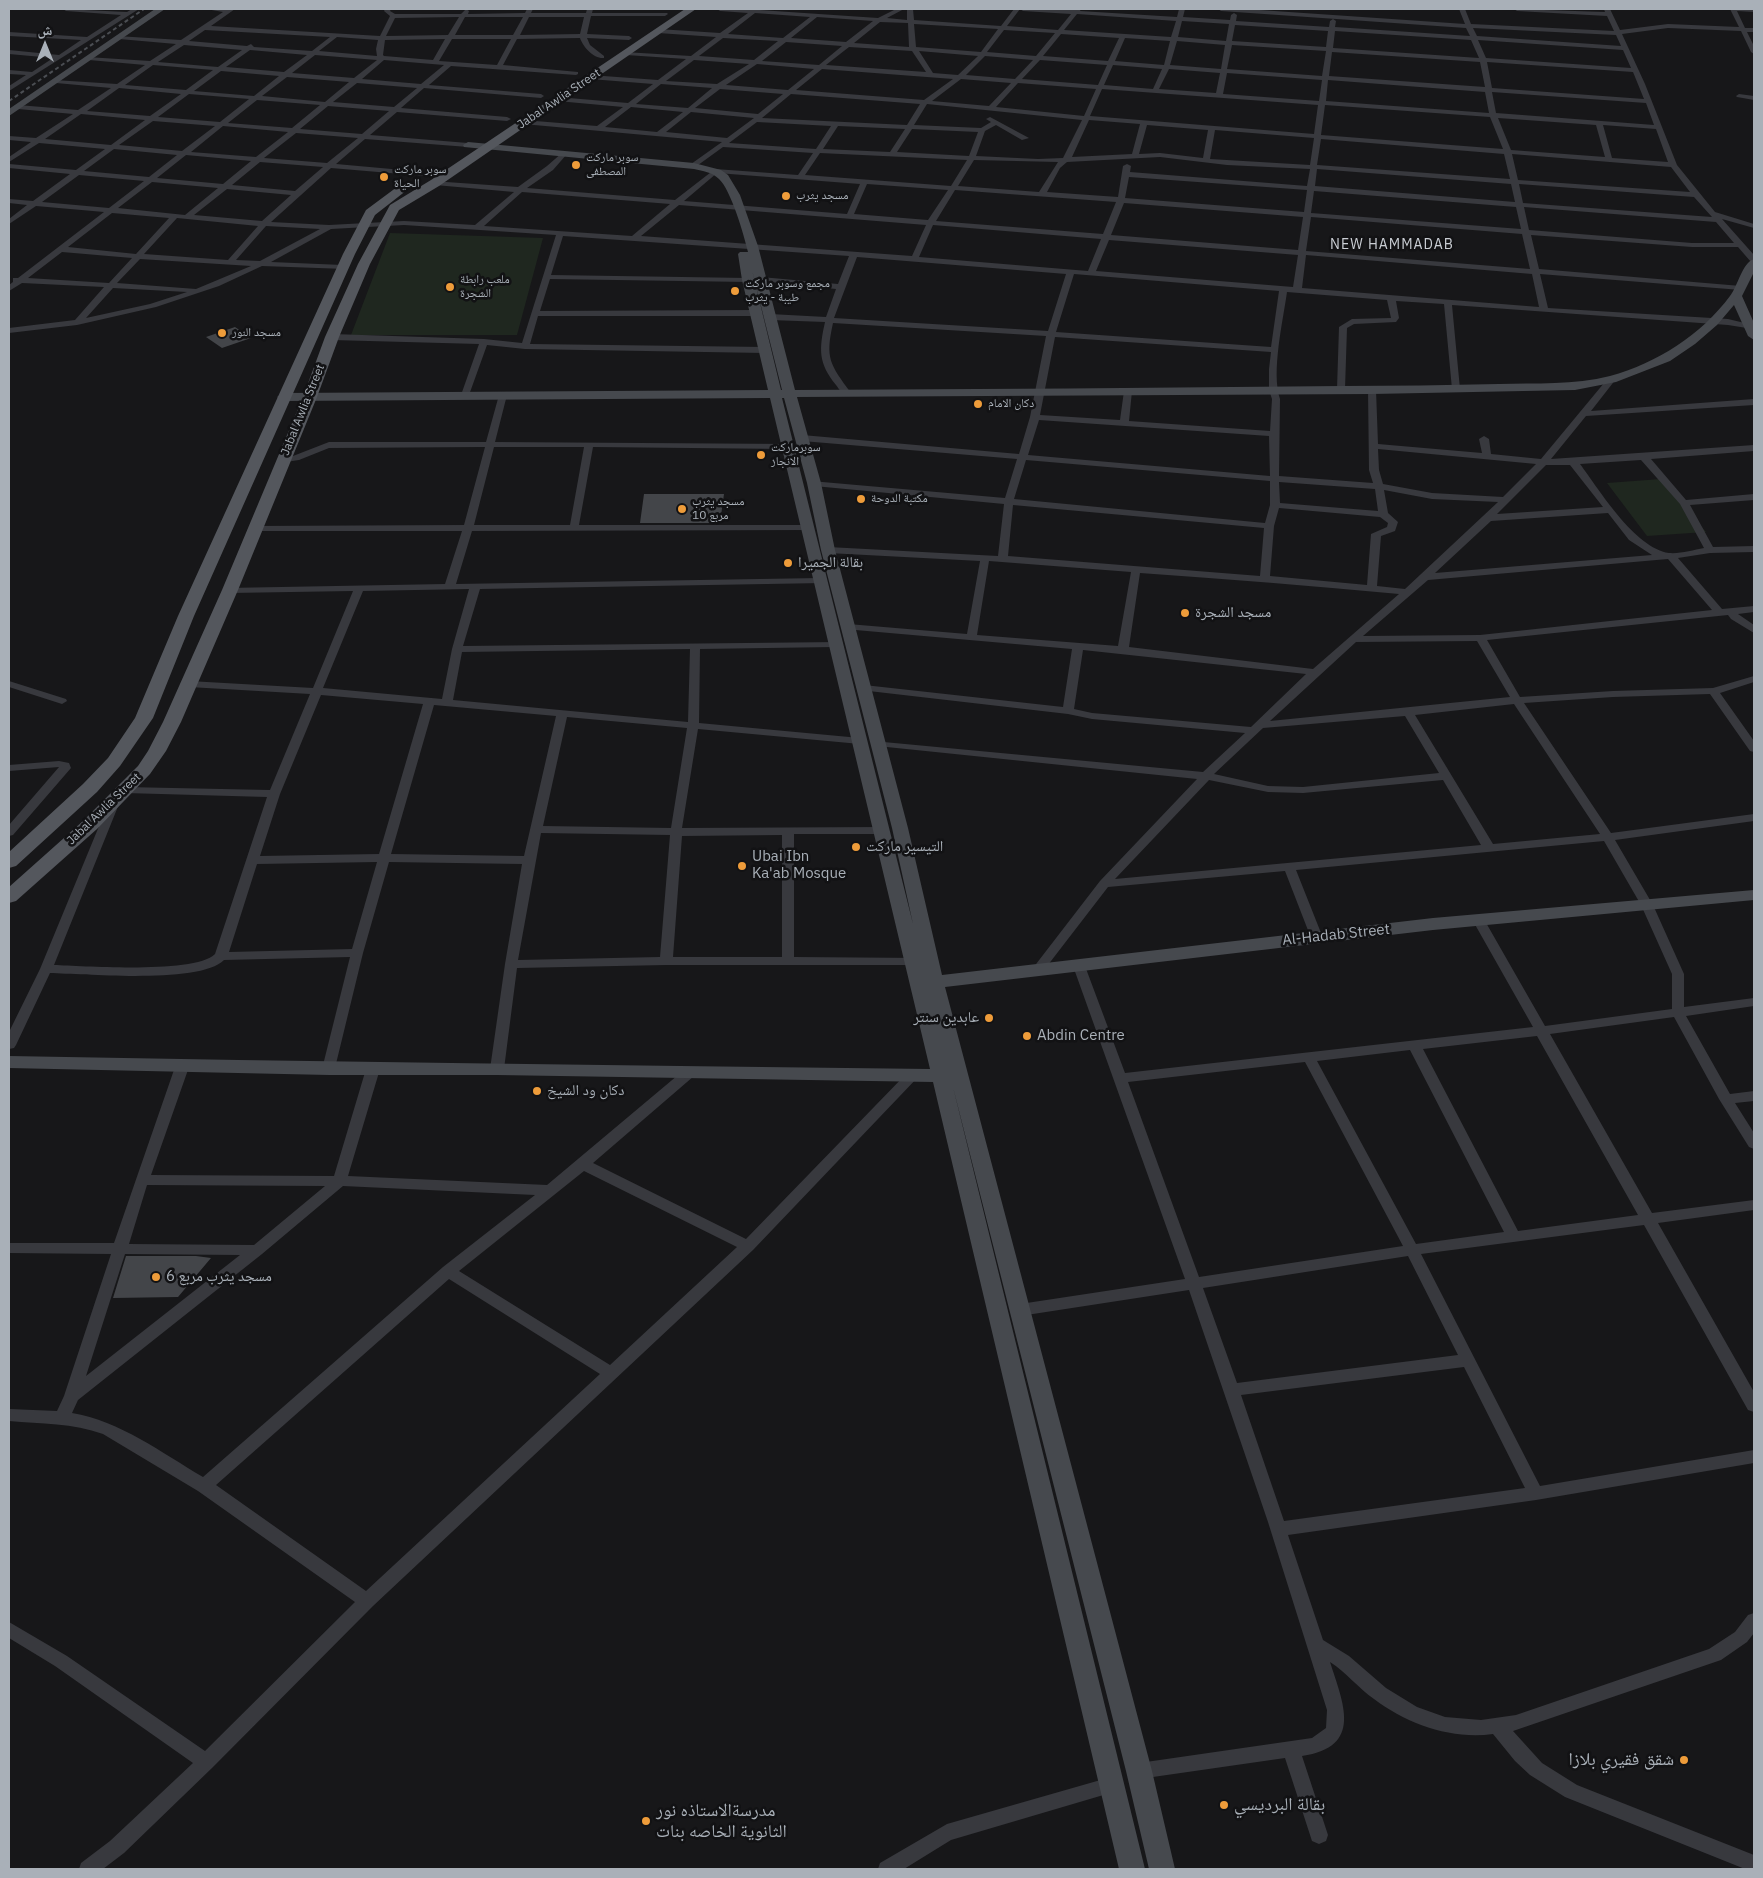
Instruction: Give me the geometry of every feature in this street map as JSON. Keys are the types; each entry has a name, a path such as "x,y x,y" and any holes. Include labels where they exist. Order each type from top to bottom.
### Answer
{"main road":[{"name":"Jabal Awlia Street","path":"9,897 90,825 121,793 157,751 230,590 254,528 310,397 332,337 364,264 394,208 468,145 541,96 626,54 691,9"},
{"name":"Jabal Awlia Street","path":"9,862 90,788 114,762 144,718 186,616 257,460 283,397 362,226 370,213 488,147 556,99 602,56 669,11"}],"street":[{"path":"66,9 128,14"},
{"path":"9,89 136,9"},
{"path":"9,113 161,9"},
{"path":"209,9 230,10"},
{"path":"388,9 387,11 393,16 463,16 529,12 669,11"},
{"path":"435,62 467,9"},
{"path":"720,9 1328,51 1636,70"},
{"path":"694,166 790,92 878,20 901,9"},
{"path":"910,9 912,46 931,75"},
{"path":"892,155 925,102 960,77 982,55 1017,9"},
{"path":"1023,9 1626,48"},
{"path":"1155,91 1166,68 1182,9"},
{"path":"1221,9 1334,12 1468,26 1618,33 1643,28 1664,27 1754,30"},
{"path":"1219,96 1235,9"},
{"path":"1462,9 1483,60 1493,115 1507,150 1518,205 1544,310"},
{"path":"283,397 1456,389 1562,387 1612,379 1636,372 1666,358 1691,341 1712,322 1752,274 1754,261 1716,216 1696,196 1673,165 1636,70 1608,11 1517,9"},
{"path":"1754,10 1733,9 1754,51"},
{"path":"9,160 230,10"},
{"path":"990,109 1038,58 1077,11"},
{"path":"499,66 529,12"},
{"path":"589,12 582,36 586,46 602,56"},
{"path":"599,128 753,12"},
{"path":"1297,291 1334,12"},
{"path":"382,59 379,52 382,38 393,16"},
{"path":"659,134 718,87 755,63 816,16"},
{"path":"1402,34 1403,18"},
{"path":"204,28 382,38 516,36 629,38"},
{"path":"1538,29 1542,43"},
{"path":"658,31 1648,101"},
{"path":"9,222 188,93 268,32"},
{"path":"9,34 89,39"},
{"path":"9,289 219,124 335,36"},
{"path":"1042,194 1057,167 1070,156 1123,36"},
{"path":"119,37 313,54 499,66 658,83 925,102 1086,118 1507,150 1673,165"},
{"path":"9,52 60,57"},
{"path":"626,54 692,57 1657,127"},
{"path":"89,58 541,96"},
{"path":"187,218 382,59"},
{"path":"229,263 264,224 297,193 450,63"},
{"path":"9,72 33,74"},
{"path":"56,81 507,119"},
{"path":"1739,96 1754,98"},
{"path":"556,99 757,118 908,128 982,130 996,122"},
{"path":"966,106 1025,138"},
{"path":"18,107 468,145 694,166 715,171 1042,194 1692,245 1741,245"},
{"path":"523,122 818,151 1038,161 1160,156 1206,161 1314,166 1696,196"},
{"path":"1091,274 1121,200 1125,174 1144,122"},
{"path":"1599,123 1609,159"},
{"path":"800,177 836,124"},
{"path":"1206,161 1212,128"},
{"path":"914,260 931,222 972,158 982,130"},
{"path":"9,138 331,165 522,189 1302,251 1535,271 1738,292"},
{"path":"476,228 550,168 563,154"},
{"path":"9,166 297,193"},
{"path":"634,238 715,171"},
{"path":"715,171 723,176 732,187 738,206 754,280 795,442 808,528 835,644 868,742 900,828 922,962"},
{"path":"1125,174 1518,205 1716,216 1754,226"},
{"path":"850,215 856,206 861,187 866,181"},
{"path":"9,201 264,224 329,227 385,224 634,238 747,241 854,255 1070,273 1448,303 1728,322 1752,332"},
{"path":"77,322 175,216"},
{"path":"9,331 77,322 165,302 201,291 260,265 329,227"},
{"path":"525,346 560,234"},
{"path":"60,249 136,257 260,265 343,267"},
{"path":"847,393 833,375 826,360 826,340 830,320 854,255"},
{"path":"1003,559 1009,501 1034,417 1051,334 1070,273"},
{"path":"546,277 754,280 841,287"},
{"path":"9,279 201,291"},
{"path":"1265,579 1269,526 1275,505 1274,434 1276,399 1273,390 1274,350 1283,290"},
{"path":"1738,292 1749,313 1752,332"},
{"path":"1341,389 1343,327 1345,324 1352,322 1393,320 1395,318 1391,297"},
{"path":"1448,303 1456,389"},
{"path":"534,314 763,315 1274,350"},
{"path":"763,315 765,350 783,394"},
{"path":"332,337 484,342 525,346 765,350"},
{"path":"465,396 484,342"},
{"path":"1037,971 1104,884 1206,776 1315,672 1425,577 1488,518 1544,462 1612,379"},
{"path":"1372,390 1374,470 1379,486 1383,514"},
{"path":"1124,422 1128,391"},
{"path":"449,588 468,528 503,395"},
{"path":"1584,414 1754,402"},
{"path":"1034,417 1274,434"},
{"path":"1484,438 1487,456"},
{"path":"795,442 814,483 828,550 864,688 868,742 881,830 922,962 941,1076 1132,1869"},
{"path":"282,461 296,459 319,447 329,445 795,442 1022,456 1276,480 1379,486 1432,496 1506,500"},
{"path":"574,528 589,444"},
{"path":"1373,446 1544,462 1645,458 1754,448"},
{"path":"1645,458 1684,503 1710,550"},
{"path":"1573,462 1632,538 1643,547 1671,556 1725,612 1754,630"},
{"path":"814,483 1269,526"},
{"path":"1684,503 1754,497"},
{"path":"1275,505 1383,514 1393,522 1392,529 1376,534 1372,590"},
{"path":"1488,518 1609,510"},
{"path":"254,528 808,528"},
{"path":"1425,577 1671,556 1710,550 1754,549"},
{"path":"828,550 1003,559 1407,592"},
{"path":"972,636 985,558"},
{"path":"1124,650 1136,569"},
{"path":"230,590 475,588 820,581"},
{"path":"446,702 457,648 475,588"},
{"path":"46,968 158,971 202,967 215,962 221,956 274,794 358,589"},
{"path":"1354,639 1480,638 1754,610"},
{"path":"848,627 1124,650 1315,672"},
{"path":"1480,638 1517,700 1608,837 1647,905 1678,974 1678,1012 1726,1099 1754,1144"},
{"path":"457,648 835,644"},
{"path":"666,961 676,832 693,726 695,646"},
{"path":"1068,710 1078,646"},
{"path":"864,688 1068,710 1092,716 1256,727 1517,700 1613,694 1713,691 1729,687 1739,681 1754,679"},
{"path":"9,684 62,701"},
{"path":"189,684 317,690 868,742 1206,776 1268,788 1303,790 1446,776"},
{"path":"1713,691 1753,746"},
{"path":"329,1069 357,954 430,700"},
{"path":"1408,712 1489,848"},
{"path":"497,1070 511,964 529,860 562,714"},
{"path":"9,768 65,764 65,768 9,832"},
{"path":"9,1044 46,968 121,793 274,794"},
{"path":"1104,884 1608,837 1754,817"},
{"path":"535,829 676,832 881,830"},
{"path":"788,832 788,962"},
{"path":"252,860 384,858 529,860"},
{"path":"1289,866 1317,938"},
{"name":"Al-Hadab Street","path":"927,983 1478,920 1754,895"},
{"path":"1478,920 1754,1406"},
{"path":"221,956 357,954"},
{"path":"511,964 666,961 922,962"},
{"path":"1079,966 1279,1529 1338,1720 1336,1729 1322,1743 1139,1771"},
{"path":"927,983 960,1075 1139,1771 1162,1869"},
{"path":"1120,1078 1541,1031 1754,1002"},
{"path":"1414,1044 1514,1237"},
{"path":"1308,1056 1412,1250 1536,1493"},
{"path":"9,1062 373,1070 960,1075"},
{"path":"62,1418 72,1396 142,1180 182,1067"},
{"path":"72,1396 257,1250 340,1181 373,1070"},
{"path":"204,1486 448,1271 582,1164 689,1073"},
{"path":"88,1869 117,1847 206,1762 366,1602 748,1246 912,1076"},
{"path":"1726,1099 1754,1096"},
{"path":"582,1164 748,1246"},
{"path":"142,1180 340,1181 548,1190"},
{"path":"1020,1310 1412,1250 1754,1205"},
{"path":"9,1248 257,1250"},
{"path":"448,1271 610,1373"},
{"path":"1230,1390 1468,1360"},
{"path":"9,1415 62,1418 88,1422 109,1430 204,1486 366,1602"},
{"path":"1279,1529 1536,1493 1754,1457"},
{"path":"1316,1645 1343,1661 1380,1694 1411,1713 1446,1724 1481,1728 1516,1723 1715,1655 1741,1637 1754,1620"},
{"path":"9,1628 61,1661 206,1762"},
{"path":"1498,1727 1521,1755 1536,1769 1571,1791 1754,1864"},
{"path":"1291,1749 1319,1835"},
{"path":"887,1869 947,1833 1111,1785"}],"shaded area":[{"name":"ملعب رابطة الشجرة","path":"390,233 543,238 517,335 351,335"},
{"path":"1661,479 1706,532 1647,536 1607,483"}],"building":[{"name":"مسجد النور","path":"235,327 251,338 222,348 206,337"},
{"name":"مسجد يثرب مربع 10","path":"644,494 724,494 720,523 640,523"},
{"name":"مسجد يثرب مربع 6","path":"126,1256 196,1256 211,1258 178,1297 113,1298"}],"railway":[{"path":"9,101 144,9"}],"place":[{"name":"سوبر ماركت المصطفى","path":"576,165"},
{"name":"سوبر ماركت الحياة","path":"384,177"},
{"name":"مسجد يثرب","path":"786,196"},
{"name":"ملعب رابطة الشجرة","path":"450,287"},
{"name":"مجمع وسوبر ماركت طيبة - يثرب","path":"735,291"},
{"name":"مسجد النور","path":"222,333"},
{"name":"دكان الامام","path":"978,404"},
{"name":"سوبرماركت الانجاز","path":"761,455"},
{"name":"مكتبة الدوحة","path":"861,499"},
{"name":"مسجد يثرب مربع 10","path":"682,509"},
{"name":"بقالة الجميرا","path":"788,563"},
{"name":"مسجد الشجرة","path":"1185,613"},
{"name":"التيسير ماركت","path":"856,847"},
{"name":"Ubai Ibn Ka'ab Mosque","path":"742,866"},
{"name":"عابدين سنتر","path":"989,1018"},
{"name":"Abdin Centre","path":"1027,1036"},
{"name":"دكان ود الشيخ","path":"537,1091"},
{"name":"مسجد يثرب مربع 6","path":"156,1277"},
{"name":"شقق فقيري بلازا","path":"1684,1760"},
{"name":"بقالة البرديسي","path":"1224,1805"},
{"name":"مدرسةالاستاذه نور الثانوية الخاصه بنات","path":"646,1821"}],"district":[{"name":"NEW HAMMADAB","path":"1392,245"}]}
